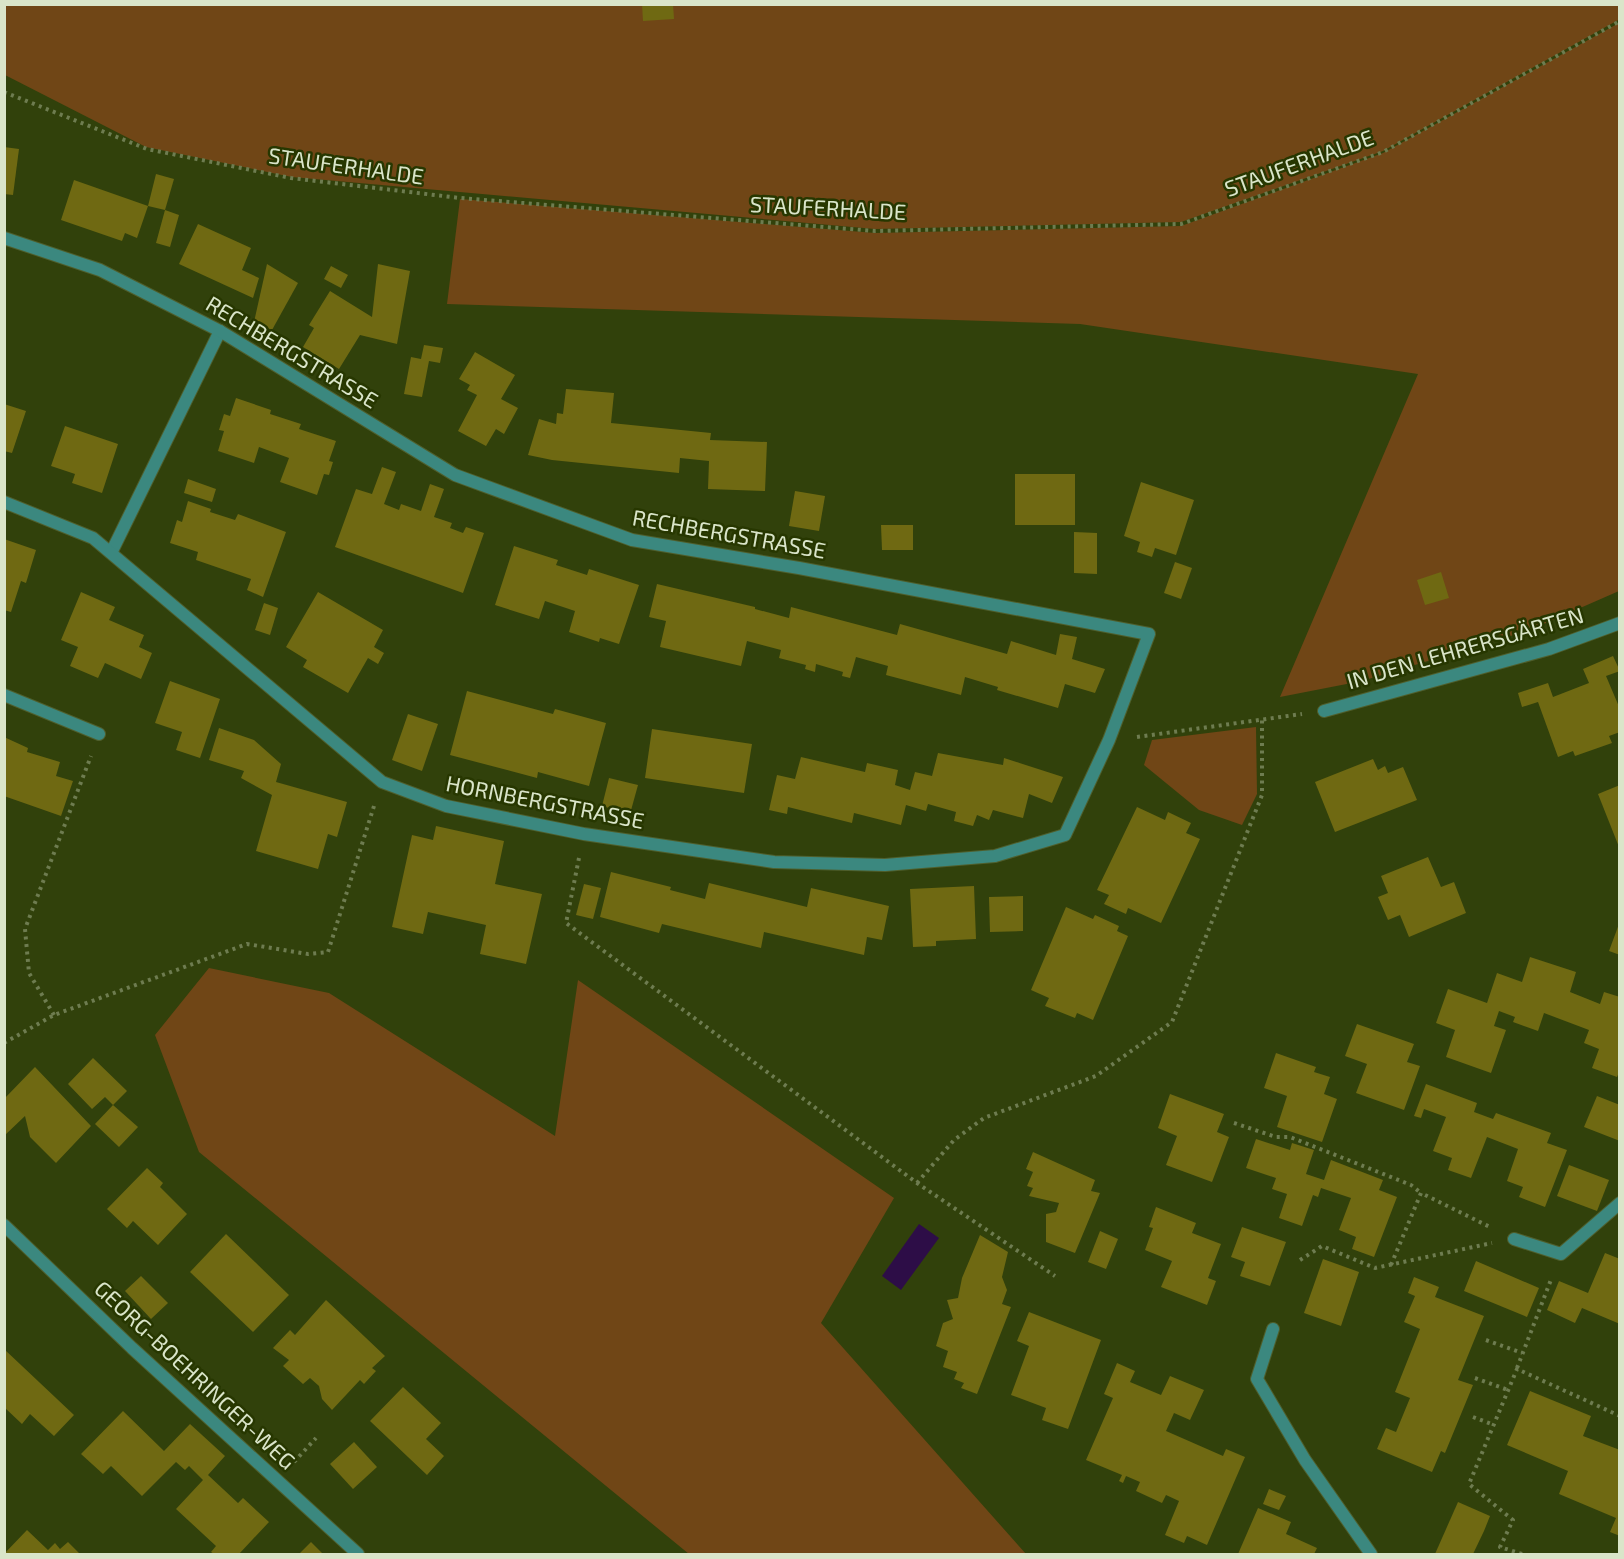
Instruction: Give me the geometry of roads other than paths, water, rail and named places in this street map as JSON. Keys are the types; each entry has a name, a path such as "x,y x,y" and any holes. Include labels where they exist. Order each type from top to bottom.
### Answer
{"street":[{"name":"RECHBERGSTRASSE","path":"4,238 100,270 220,332 455,475 632,540 800,568 1149,634 1109,740 1065,835"},
{"path":"112,551 220,332"},
{"name":"HORNBERGSTRASSE","path":"4,502 93,538 112,551 382,782 446,806 584,834 774,862 885,865 995,856 1065,835"},
{"name":"IN DEN LEHRERSGÄRTEN","path":"1324,711 1550,649 1619,626"},
{"path":"4,694 99,734"},
{"path":"1514,1239 1561,1254 1620,1203"},
{"name":"GEORG-BOEHRINGER-WEG","path":"4,1225 132,1348 358,1554"},
{"path":"1273,1329 1257,1380 1305,1460 1371,1554"}]}
